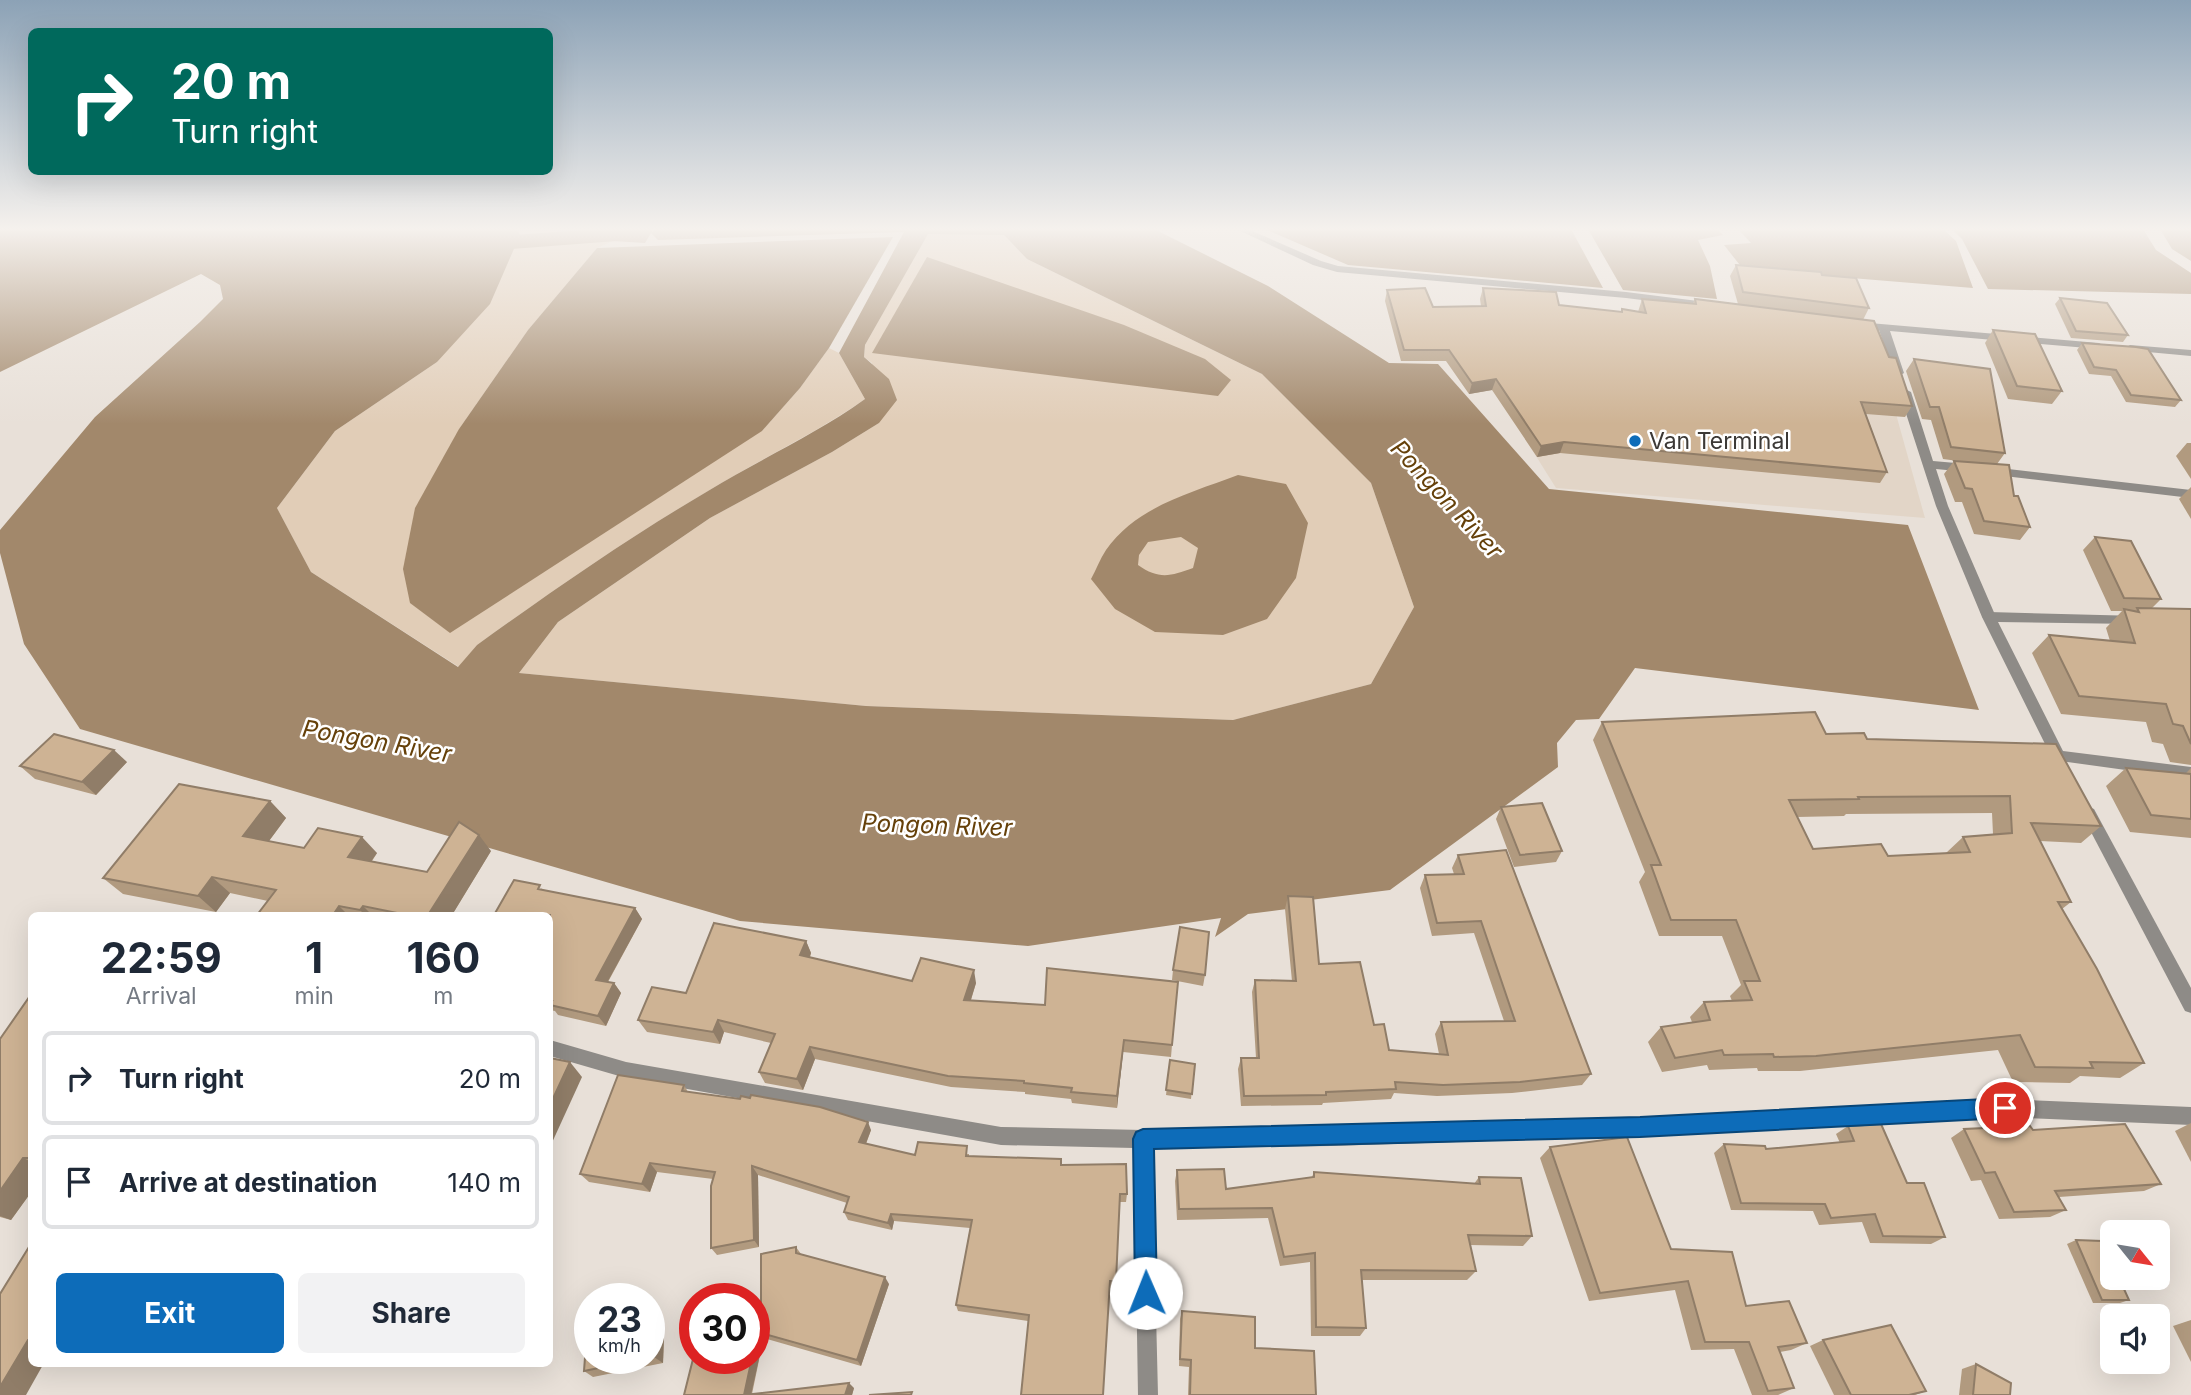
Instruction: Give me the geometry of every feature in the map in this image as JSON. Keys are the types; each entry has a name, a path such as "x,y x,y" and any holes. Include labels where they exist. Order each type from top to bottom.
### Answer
{"street":[{"path":"1616,294 1721,307"},
{"path":"1843,323 2111,346"},
{"path":"1884,328 1942,506 1989,617 2062,762 2191,773"},
{"path":"2124,348 2191,353"},
{"path":"1928,464 2191,494"},
{"path":"1989,617 2145,619"},
{"path":"2084,803 2191,1004"},
{"path":"553,1049 626,1070 1001,1136 1143,1139 1640,1127 2005,1108 2191,1116"},
{"path":"1143,1139 1148,1395"}],"shaded area":[{"path":"482,294 558,294 528,330 459,429 762,431 800,388 829,348 839,353 865,399 620,546 477,645 459,667 311,572 277,508 335,431 437,362"},
{"path":"894,294 1099,294 1262,374 1371,483 1414,607 1371,684 1233,720 866,706 519,673 558,622 710,518 832,452 879,423 872,363 864,357 865,345"},
{"path":"1479,365 1891,396 1925,518 1556,488"}],"water":[{"path":"0,294 160,294 0,372"},
{"name":"Pongon River","path":"222,294 494,294 490,304 437,362 335,431 277,508 311,572 458,667 477,645 620,546 865,399 839,353 871,294 894,294 865,345 864,357 889,379 897,400 879,423 832,452 710,518 558,622 519,673 866,706 1233,720 1371,684 1414,607 1371,483 1262,374 1099,294 1281,294 1389,363 1438,364 1549,489 1908,525 1979,710 1635,668 1599,719 1576,720 1557,743 1558,767 1390,890 1302,901 1287,909 1248,914 1215,937 1221,918 1028,946 740,921 80,729 24,644 0,553 0,530 95,417 223,299"},
{"path":"558,294 860,294 829,348 800,388 762,431 450,633 410,603 403,569 415,508 459,429 528,330"},
{"path":"906,294 1034,294 1124,325 1205,359 1231,380 1218,396 872,353"},
{"path":"1666,294 1716,294 1717,299"},
{"path":"1238,475 1286,484 1308,523 1296,578 1267,619 1223,635 1155,632 1115,609 1091,579 1106,550 1119,535 1133,522 1166,503","holes":["1181,537 1198,548 1193,568 1178,573 1159,575 1138,565 1139,555 1148,542"]}],"building":[{"path":"1388,294 1428,294 1433,307 1486,306 1484,294 1556,294 1559,305 1646,313 1642,299 1696,304 1695,299 1874,321 1889,357 1896,358 1912,406 1861,402 1887,472 1564,442 1541,446 1496,379 1472,383 1449,350 1404,350"},
{"path":"1760,294 1863,294 1869,308"},
{"path":"2060,298 2107,303 2128,335 2076,331"},
{"path":"1993,330 2035,334 2062,391 2017,386"},
{"path":"2082,343 2148,349 2181,400 2131,395 2116,370 2094,367"},
{"path":"1914,359 1990,369 2005,453 1951,447 1939,407 1930,407"},
{"path":"1954,461 2009,465 2014,496 2018,496 2030,527 1984,521 1972,489 1965,488"},
{"path":"2095,537 2131,541 2161,599 2124,598"},
{"path":"2137,608 2191,609 2191,744 2183,726 2173,724 2166,704 2079,696 2049,635 2135,643 2124,609 2139,612"},
{"path":"1815,712 1826,734 1864,733 1867,739 2056,744 2101,826 2031,823 2071,902 2058,902 2097,969 2144,1063 2090,1062 2093,1068 2035,1067 2020,1035 1816,1056 1724,1055 1722,1050 1675,1058 1661,1027 1710,1020 1704,1002 1752,1000 1744,981 1760,981 1736,920 1671,920 1651,865 1661,865 1602,722","holes":["2010,796 2012,833 1963,837 1970,852 1888,856 1881,844 1813,849 1789,800"]},
{"path":"54,734 114,750 82,782 20,766"},
{"path":"2126,768 2191,774 2191,819 2151,815"},
{"path":"179,784 270,801 243,836 304,848 318,828 362,837 348,857 427,872 459,822 479,835 430,912 392,912 363,906 360,910 339,906 335,912 259,912 276,890 212,877 198,896 103,878"},
{"path":"1542,803 1562,851 1520,855 1501,807"},
{"path":"1506,850 1591,1074 1520,1082 1443,1085 1395,1082 1396,1089 1326,1092 1326,1095 1244,1096 1241,1058 1259,1058 1255,980 1296,981 1288,896 1313,897 1319,964 1360,962 1374,1025 1384,1024 1389,1050 1448,1055 1441,1022 1515,1021 1481,921 1437,923 1425,875 1464,874 1458,855"},
{"path":"514,880 540,885 538,889 635,908 596,980 614,983 598,1016 553,1006 553,912 496,912"},
{"path":"714,923 806,941 800,955 912,981 921,958 974,970 964,1000 1045,1005 1047,968 1178,982 1172,1045 1124,1040 1117,1096 1071,1092 1072,1088 1024,1081 948,1076 810,1047 797,1079 759,1072 775,1034 718,1020 713,1032 638,1020 652,987 686,993"},
{"path":"1180,927 1209,932 1205,975 1173,970"},
{"path":"28,999 28,1158 23,1158 0,1191 0,1039"},
{"path":"553,1059 570,1062 553,1099"},
{"path":"1170,1060 1195,1064 1192,1094 1166,1090"},
{"path":"618,1075 684,1085 682,1091 740,1099 741,1096 750,1098 751,1095 820,1107 868,1122 859,1142 915,1155 918,1142 967,1146 966,1156 1061,1159 1061,1165 1126,1164 1127,1194 1120,1194 1116,1281 1110,1281 1103,1395 1021,1395 1029,1315 956,1305 972,1220 891,1214 888,1223 844,1212 849,1197 752,1166 754,1240 711,1248 711,1186 715,1172 650,1163 642,1184 580,1174"},
{"path":"1881,1124 1907,1183 1924,1183 1945,1237 1883,1236 1875,1214 1831,1218 1825,1204 1741,1203 1724,1144 1765,1146 1766,1149 1854,1141 1848,1126"},
{"path":"2125,1124 2161,1184 2055,1191 2066,1210 2014,1212 1995,1172 1985,1173 1964,1129 2030,1126 2033,1130"},
{"path":"1627,1137 1671,1249 1732,1252 1746,1306 1789,1301 1807,1343 1778,1347 1794,1388 1768,1391 1749,1342 1705,1342 1688,1281 1600,1293 1550,1147"},
{"path":"1224,1169 1226,1189 1314,1177 1314,1172 1480,1184 1479,1177 1521,1178 1532,1236 1468,1235 1476,1271 1361,1270 1366,1328 1316,1327 1315,1253 1284,1257 1272,1208 1179,1209 1177,1170"},
{"path":"2076,1240 2100,1241 2100,1290 2124,1290 2129,1300 2102,1300"},
{"path":"796,1247 796,1253 885,1277 857,1360 770,1336 770,1283 761,1283 761,1254"},
{"path":"28,1248 28,1340 0,1387 0,1294"},
{"path":"1182,1311 1255,1317 1255,1348 1314,1351 1316,1395 1190,1395 1191,1360 1180,1359"},
{"path":"1891,1325 1926,1391 1909,1395 1851,1395 1823,1340"},
{"path":"1976,1364 2011,1383 2010,1395 1973,1395"},
{"path":"689,1374 749,1374 744,1395 684,1395"},
{"path":"849,1383 845,1395 744,1395"},
{"path":"912,1392 911,1395 869,1395"}],"place":[{"name":"Van Terminal","path":"1635,441"}],"route":[{"path":"1146,1293 1143,1139 1331,1137 1640,1127 2005,1108"}]}
